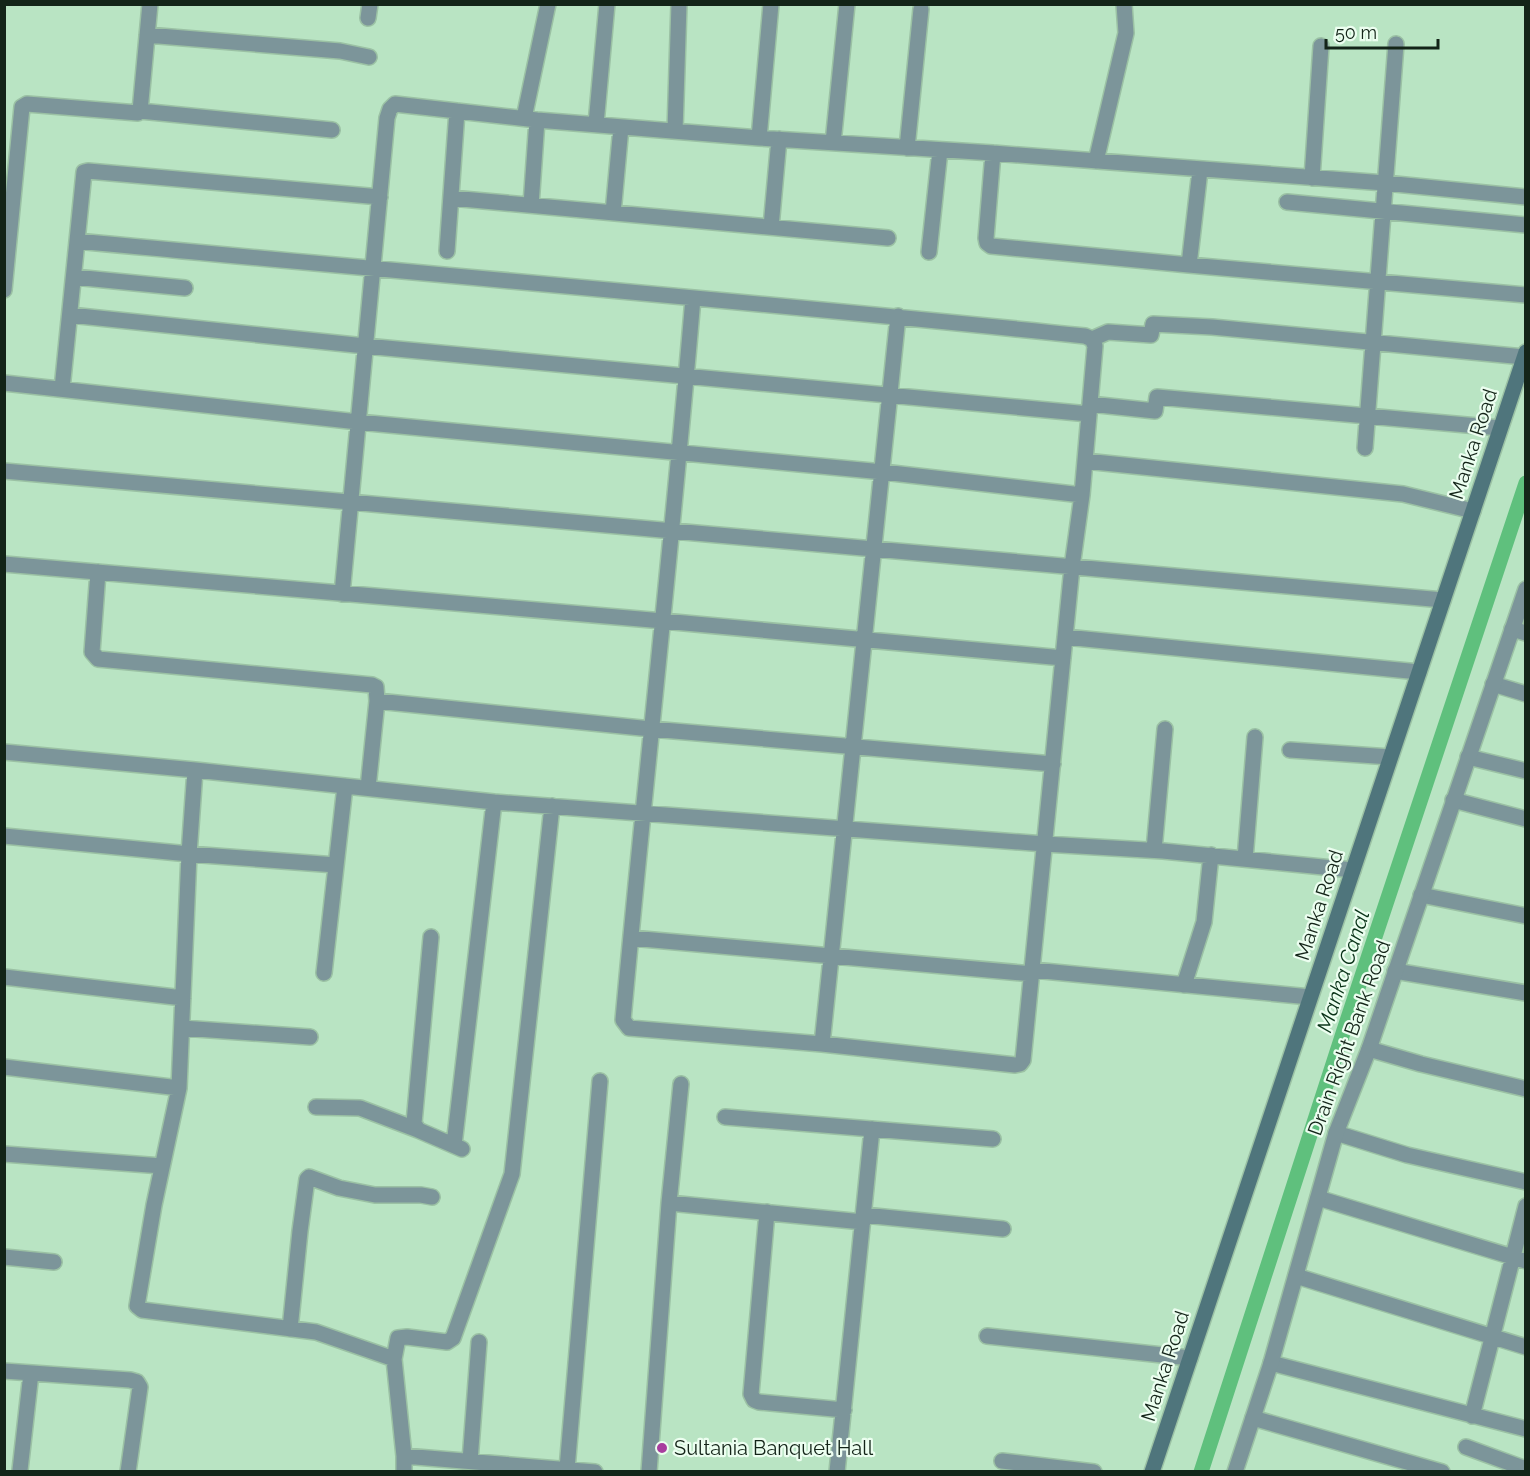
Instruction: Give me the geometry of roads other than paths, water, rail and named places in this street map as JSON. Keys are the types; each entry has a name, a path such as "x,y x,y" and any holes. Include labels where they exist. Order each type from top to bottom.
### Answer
{"main road":[{"name":"Manka Road","path":"1152,1472 1525,355"}],"street":[{"path":"140,111 150,4"},
{"path":"531,206 531,119 548,4"},
{"path":"596,124 607,4"},
{"path":"675,131 679,4"},
{"path":"759,138 771,4"},
{"path":"833,143 847,4"},
{"path":"1096,161 1126,33 1124,4"},
{"path":"907,148 921,9"},
{"path":"147,35 340,51 369,57"},
{"path":"1365,448 1396,44"},
{"path":"1312,177 1321,46"},
{"path":"4,290 22,107 27,104 134,114 140,111 332,130"},
{"path":"342,594 387,118 390,109 395,104 621,127 1312,177 1526,198"},
{"path":"447,251 457,111"},
{"path":"613,213 621,127"},
{"path":"771,227 779,139"},
{"path":"929,252 940,150"},
{"path":"993,153 986,238 987,243 992,246 1526,295"},
{"path":"1189,265 1200,170"},
{"path":"62,389 82,176 88,171 380,197"},
{"path":"451,198 888,238"},
{"path":"1287,202 1526,225"},
{"path":"77,241 372,269 693,297 898,316 1085,336 1092,339 1095,346 1082,495 1072,567 1033,972 1023,1060 1020,1064 629,1028 623,1020 693,297"},
{"path":"74,277 185,288"},
{"path":"70,315 891,397 1155,411 1157,397 1500,428"},
{"path":"822,1044 898,316"},
{"path":"1092,339 1108,332 1151,335 1153,324 1525,355"},
{"path":"4,383 358,422 883,472 1082,495"},
{"path":"1085,461 1403,494 1473,511"},
{"path":"4,471 1443,600"},
{"path":"4,564 1064,658"},
{"path":"98,572 93,656 372,685 377,691 377,701 368,789"},
{"name":"Drain Right Bank Road","path":"1235,1472 1271,1363 1336,1133 1369,1049 1493,684 1519,631 1526,589"},
{"path":"1065,637 1419,672"},
{"path":"1493,684 1526,694"},
{"path":"377,701 853,748 1053,764"},
{"path":"1154,850 1165,729"},
{"path":"1245,859 1255,737"},
{"path":"1290,750 1390,757"},
{"path":"4,752 494,802 1045,844 1154,850 1353,870"},
{"path":"1468,757 1526,771"},
{"path":"195,770 189,854 180,1088 162,1166 137,1306 141,1310 316,1332 394,1359"},
{"path":"324,973 345,786"},
{"path":"1454,800 1526,819"},
{"path":"316,1107 360,1108 458,1147 494,802"},
{"path":"404,1472 394,1359 398,1338 447,1342 453,1338 512,1174 552,807"},
{"path":"4,836 189,854 336,865"},
{"path":"1184,985 1204,922 1211,855"},
{"path":"1421,895 1526,916"},
{"path":"418,1130 414,1123 431,937"},
{"path":"631,938 1310,997"},
{"path":"1395,971 1526,993"},
{"path":"4,977 183,998"},
{"path":"182,1028 310,1037"},
{"path":"1369,1049 1526,1089"},
{"path":"4,1067 180,1088"},
{"path":"567,1469 600,1081"},
{"path":"649,1472 669,1203 681,1084"},
{"path":"725,1117 993,1139"},
{"path":"837,1472 872,1129"},
{"path":"1336,1133 1407,1155 1526,1182"},
{"path":"4,1154 162,1166"},
{"path":"290,1329 307,1179 312,1177 339,1188 375,1196 421,1195 432,1197"},
{"path":"1318,1198 1519,1259"},
{"path":"669,1203 1003,1229"},
{"path":"1472,1416 1492,1337 1519,1259 1526,1206"},
{"path":"767,1212 751,1394 754,1400 759,1402 844,1410"},
{"path":"4,1257 54,1262"},
{"path":"1296,1276 1526,1347"},
{"path":"987,1336 1190,1358"},
{"path":"470,1461 479,1342"},
{"path":"1271,1363 1526,1430"},
{"path":"4,1371 136,1382 140,1387 128,1472"},
{"path":"20,1470 31,1373"},
{"path":"1253,1418 1442,1472"},
{"path":"1466,1447 1526,1469"},
{"path":"404,1456 595,1472"},
{"path":"1002,1461 1094,1472"}],"waterway":[{"name":"Manka Canal","path":"1201,1472 1344,1030 1526,483"}],"place":[{"name":"Sultania Banquet Hall","path":"662,1448"}]}
